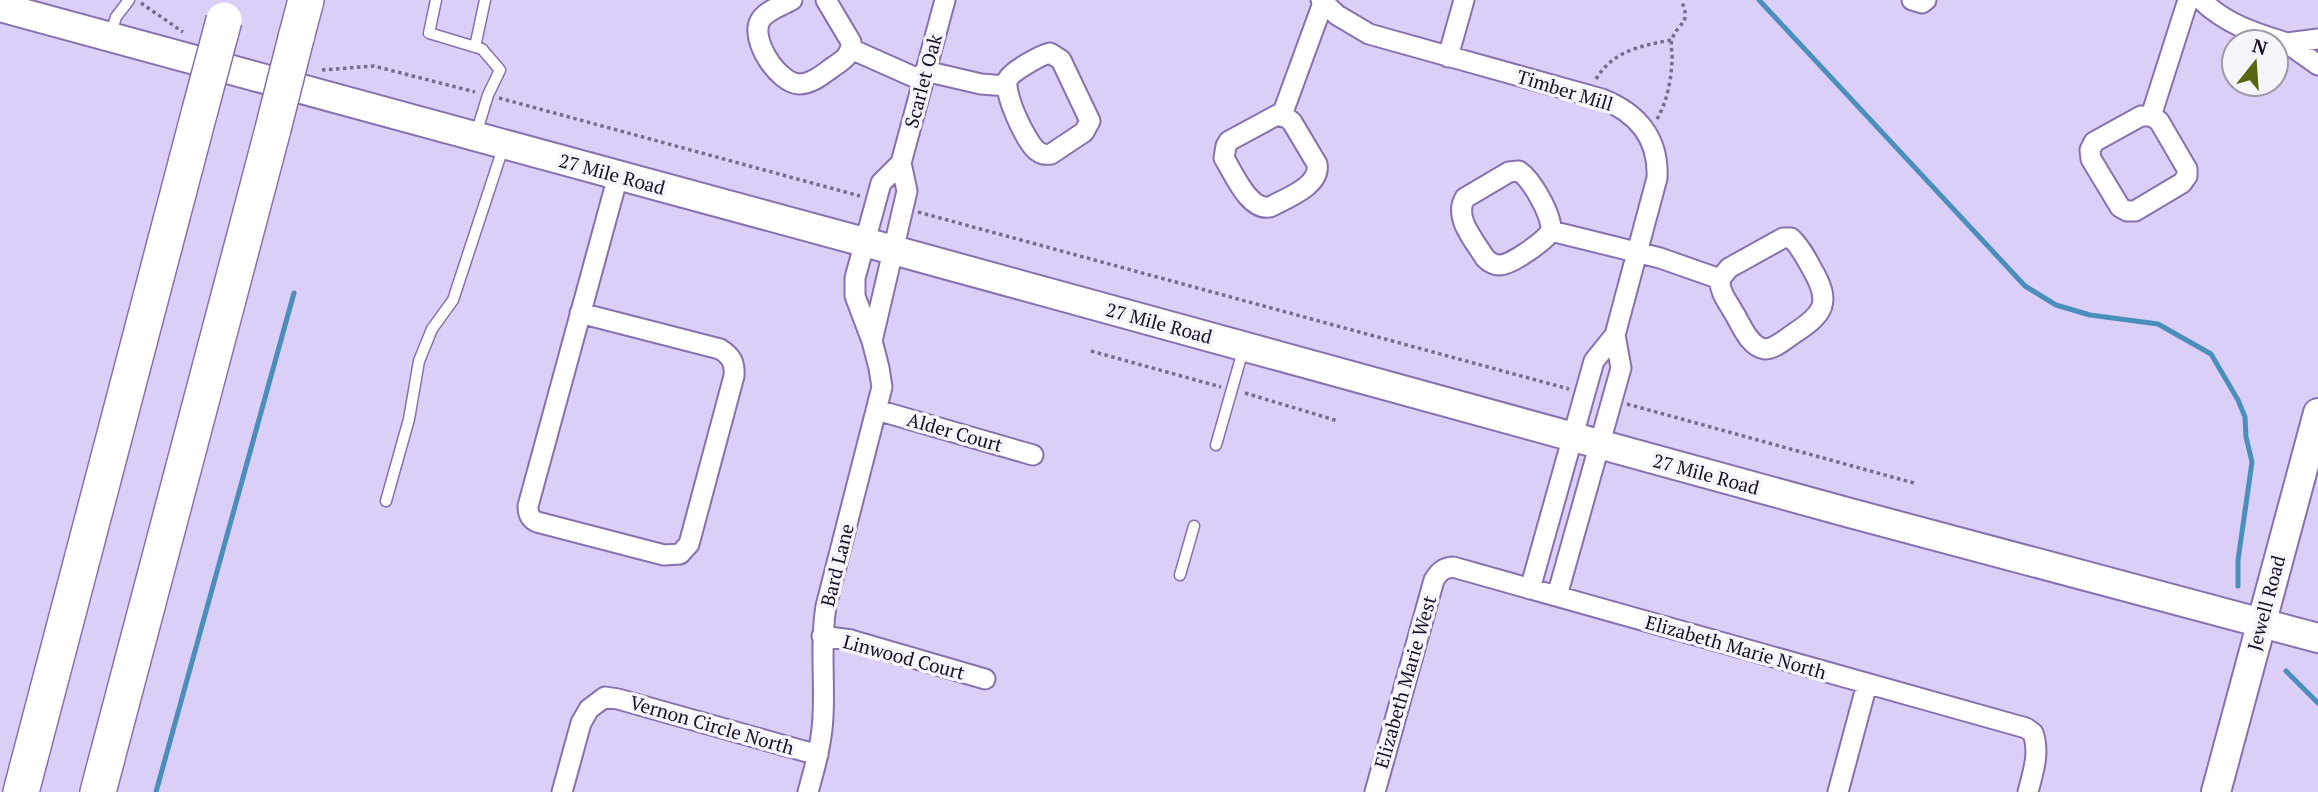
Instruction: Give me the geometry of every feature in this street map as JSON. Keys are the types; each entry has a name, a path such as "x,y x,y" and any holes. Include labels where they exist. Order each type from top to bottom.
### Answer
{"highway":[{"path":"98,792 306,0"},
{"path":"21,792 227,10"}],"street":[{"path":"792,0 764,16 758,28 758,37 765,53 783,79 802,84 810,82 844,59 851,49 851,42 826,0"},
{"name":"Scarlet Oak","path":"894,250 906,191 901,163 945,0"},
{"path":"1448,57 1464,0"},
{"path":"1912,0 1926,0"},
{"path":"2151,116 2188,0"},
{"path":"2201,0 2240,28"},
{"path":"1282,115 1322,1"},
{"name":"Timber Mill","path":"1322,1 1337,15 1369,34 1617,104 1630,113 1648,135 1658,163 1657,178 1615,335 1594,361 1530,589"},
{"name":"27 Mile Road","path":"0,7 1850,513 2318,638"},
{"path":"2290,43 2318,39"},
{"path":"2290,45 2318,65"},
{"path":"851,49 924,76 1007,86"},
{"path":"1044,55 1056,55 1088,114 1088,127 1051,154 1038,152 1023,129 1007,93 1007,86 1012,74 1044,55"},
{"path":"1282,115 1292,122 1319,171 1313,182 1264,208 1252,202 1224,158 1224,152 1230,141 1272,116 1282,115"},
{"path":"2141,116 2151,116 2159,121 2187,169 2188,176 2182,183 2134,211 2127,211 2120,207 2091,159 2090,150 2094,142 2141,116"},
{"name":"Scarlet Oak","path":"864,242 881,184 901,163"},
{"path":"1518,171 1527,176 1549,216 1551,231 1541,243 1505,264 1490,263 1461,217 1462,204 1465,198 1509,172 1518,171"},
{"path":"580,313 720,349 730,355 735,365 689,544 680,554 664,555 537,522 528,512 580,313 618,176"},
{"path":"1551,231 1660,258 1720,279"},
{"path":"1783,238 1791,238 1821,285 1823,306 1812,321 1772,347 1764,349 1749,338 1721,291 1720,279 1729,268 1783,238"},
{"name":"Bard Lane","path":"808,792 818,755 823,715 822,636 826,606 882,387 872,341 855,296 855,278 864,242"},
{"name":"Bard Lane","path":"872,341 894,250"},
{"name":"Timber Mill","path":"1558,596 1621,368 1615,335"},
{"name":"Alder Court","path":"877,410 1033,455"},
{"name":"Jewell Road","path":"2216,792 2318,414"},
{"name":"Elizabeth Marie North","path":"1438,572 1453,567 2026,729 2033,733 2037,744 2037,756 2028,792"},
{"name":"Elizabeth Marie West","path":"1375,792 1438,572"},
{"name":"Linwood Court","path":"822,636 851,640 985,679"},
{"path":"1838,792 1867,684"},
{"name":"Vernon Circle North","path":"562,792 581,723 589,709 605,697 818,755"}],"lane":[{"path":"109,37 116,17 129,0"},
{"path":"436,0 429,33 482,48 499,70 475,137"},
{"path":"475,47 485,0"},
{"path":"386,500 409,419 419,361 432,329 453,300 504,145"},
{"path":"1216,445 1244,347"},
{"path":"1180,575 1194,526"}],"path":[{"path":"1648,135 1660,115 1668,92 1673,58 1671,40 1684,22 1686,14 1681,0"},
{"path":"143,3 190,37"},
{"path":"1586,94 1610,60 1636,47 1671,40"},
{"path":"315,70 374,66 866,197"},
{"path":"911,210 1575,390"},
{"path":"1091,351 1204,382"},
{"path":"1258,397 1338,421"},
{"path":"1621,404 1913,484"}],"waterway":[{"path":"1759,0 2025,286 2056,305 2090,315 2158,324 2211,354 2245,417 2252,462 2238,560 2238,586"},
{"path":"156,792 294,293"},
{"path":"2286,671 2318,703"}]}
